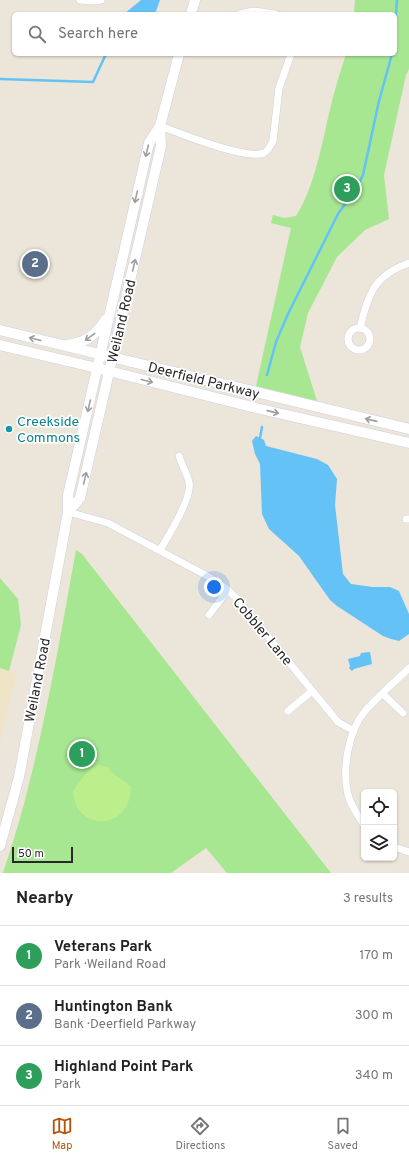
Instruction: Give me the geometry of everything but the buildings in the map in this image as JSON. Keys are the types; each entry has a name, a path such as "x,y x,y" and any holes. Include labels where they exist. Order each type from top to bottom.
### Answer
{"main road":[{"path":"192,12 195,0"},
{"name":"Weiland Road","path":"0,846 19,777 68,512 68,495 149,143 160,126 178,56"},
{"name":"Weiland Road","path":"68,512 80,498 162,146 160,126"},
{"path":"61,345 82,342 89,339 102,325 109,314"},
{"name":"Deerfield Parkway","path":"0,330 409,429"},
{"name":"Deerfield Parkway","path":"0,345 256,408 409,443"}],"street":[{"path":"80,0 101,0"},
{"path":"249,12 260,12"},
{"path":"160,126 213,146 250,154 264,153 273,141 279,88 290,56"},
{"path":"360,328 366,302 374,287 388,272 409,263"},
{"path":"160,550 185,503 189,492 190,484 179,456"},
{"name":"Cobbler Lane","path":"68,512 108,523 209,577 228,590 338,722 354,731"},
{"path":"209,615 228,590"},
{"path":"361,820 348,797 348,750 354,731 365,712 409,668"},
{"path":"288,711 312,690"},
{"path":"383,694 403,713"},
{"path":"397,848 409,852"}],"shaded area":[{"path":"0,668 16,672 0,743"}],"green space":[{"path":"355,0 409,0 409,69 406,75 384,175 389,219 365,230 337,257 308,313 300,347 317,401 256,386 291,228 271,223 273,215 284,218 296,216 303,204 314,175 345,56 397,56 397,12 354,12"},
{"path":"76,550 82,554 331,873 227,873 206,848 171,873 3,873 21,815 37,751 55,665"},
{"path":"0,578 18,599 21,625 9,671 0,668"},
{"path":"100,765 109,768 110,771 131,787 128,802 122,812 113,819 102,821 92,820 83,814 76,804 73,791 88,772"}],"water":[{"path":"141,0 160,0 156,12 126,12"},
{"path":"256,436 264,440 266,446 317,459 328,465 337,479 335,505 343,574 351,584 373,587 390,587 399,591 409,614 409,634 399,641 383,636 337,606 330,600 299,556 269,529 262,514 260,464 255,454 252,441"},
{"path":"370,652 372,664 354,669 352,671 349,668 350,666 348,659 360,656 361,653"}],"waterway":[{"path":"396,12 397,0"},
{"path":"0,79 93,82 105,56"},
{"path":"267,375 276,342 288,314 338,214 357,187 363,175 379,101 391,56"},
{"path":"260,438 262,427"}],"place":[{"name":"Highland Point Park","path":"347,189"},
{"name":"Huntington Bank","path":"35,264"},
{"name":"Creekside Commons","path":"9,429"},
{"name":"Veterans Park","path":"82,754"}]}
